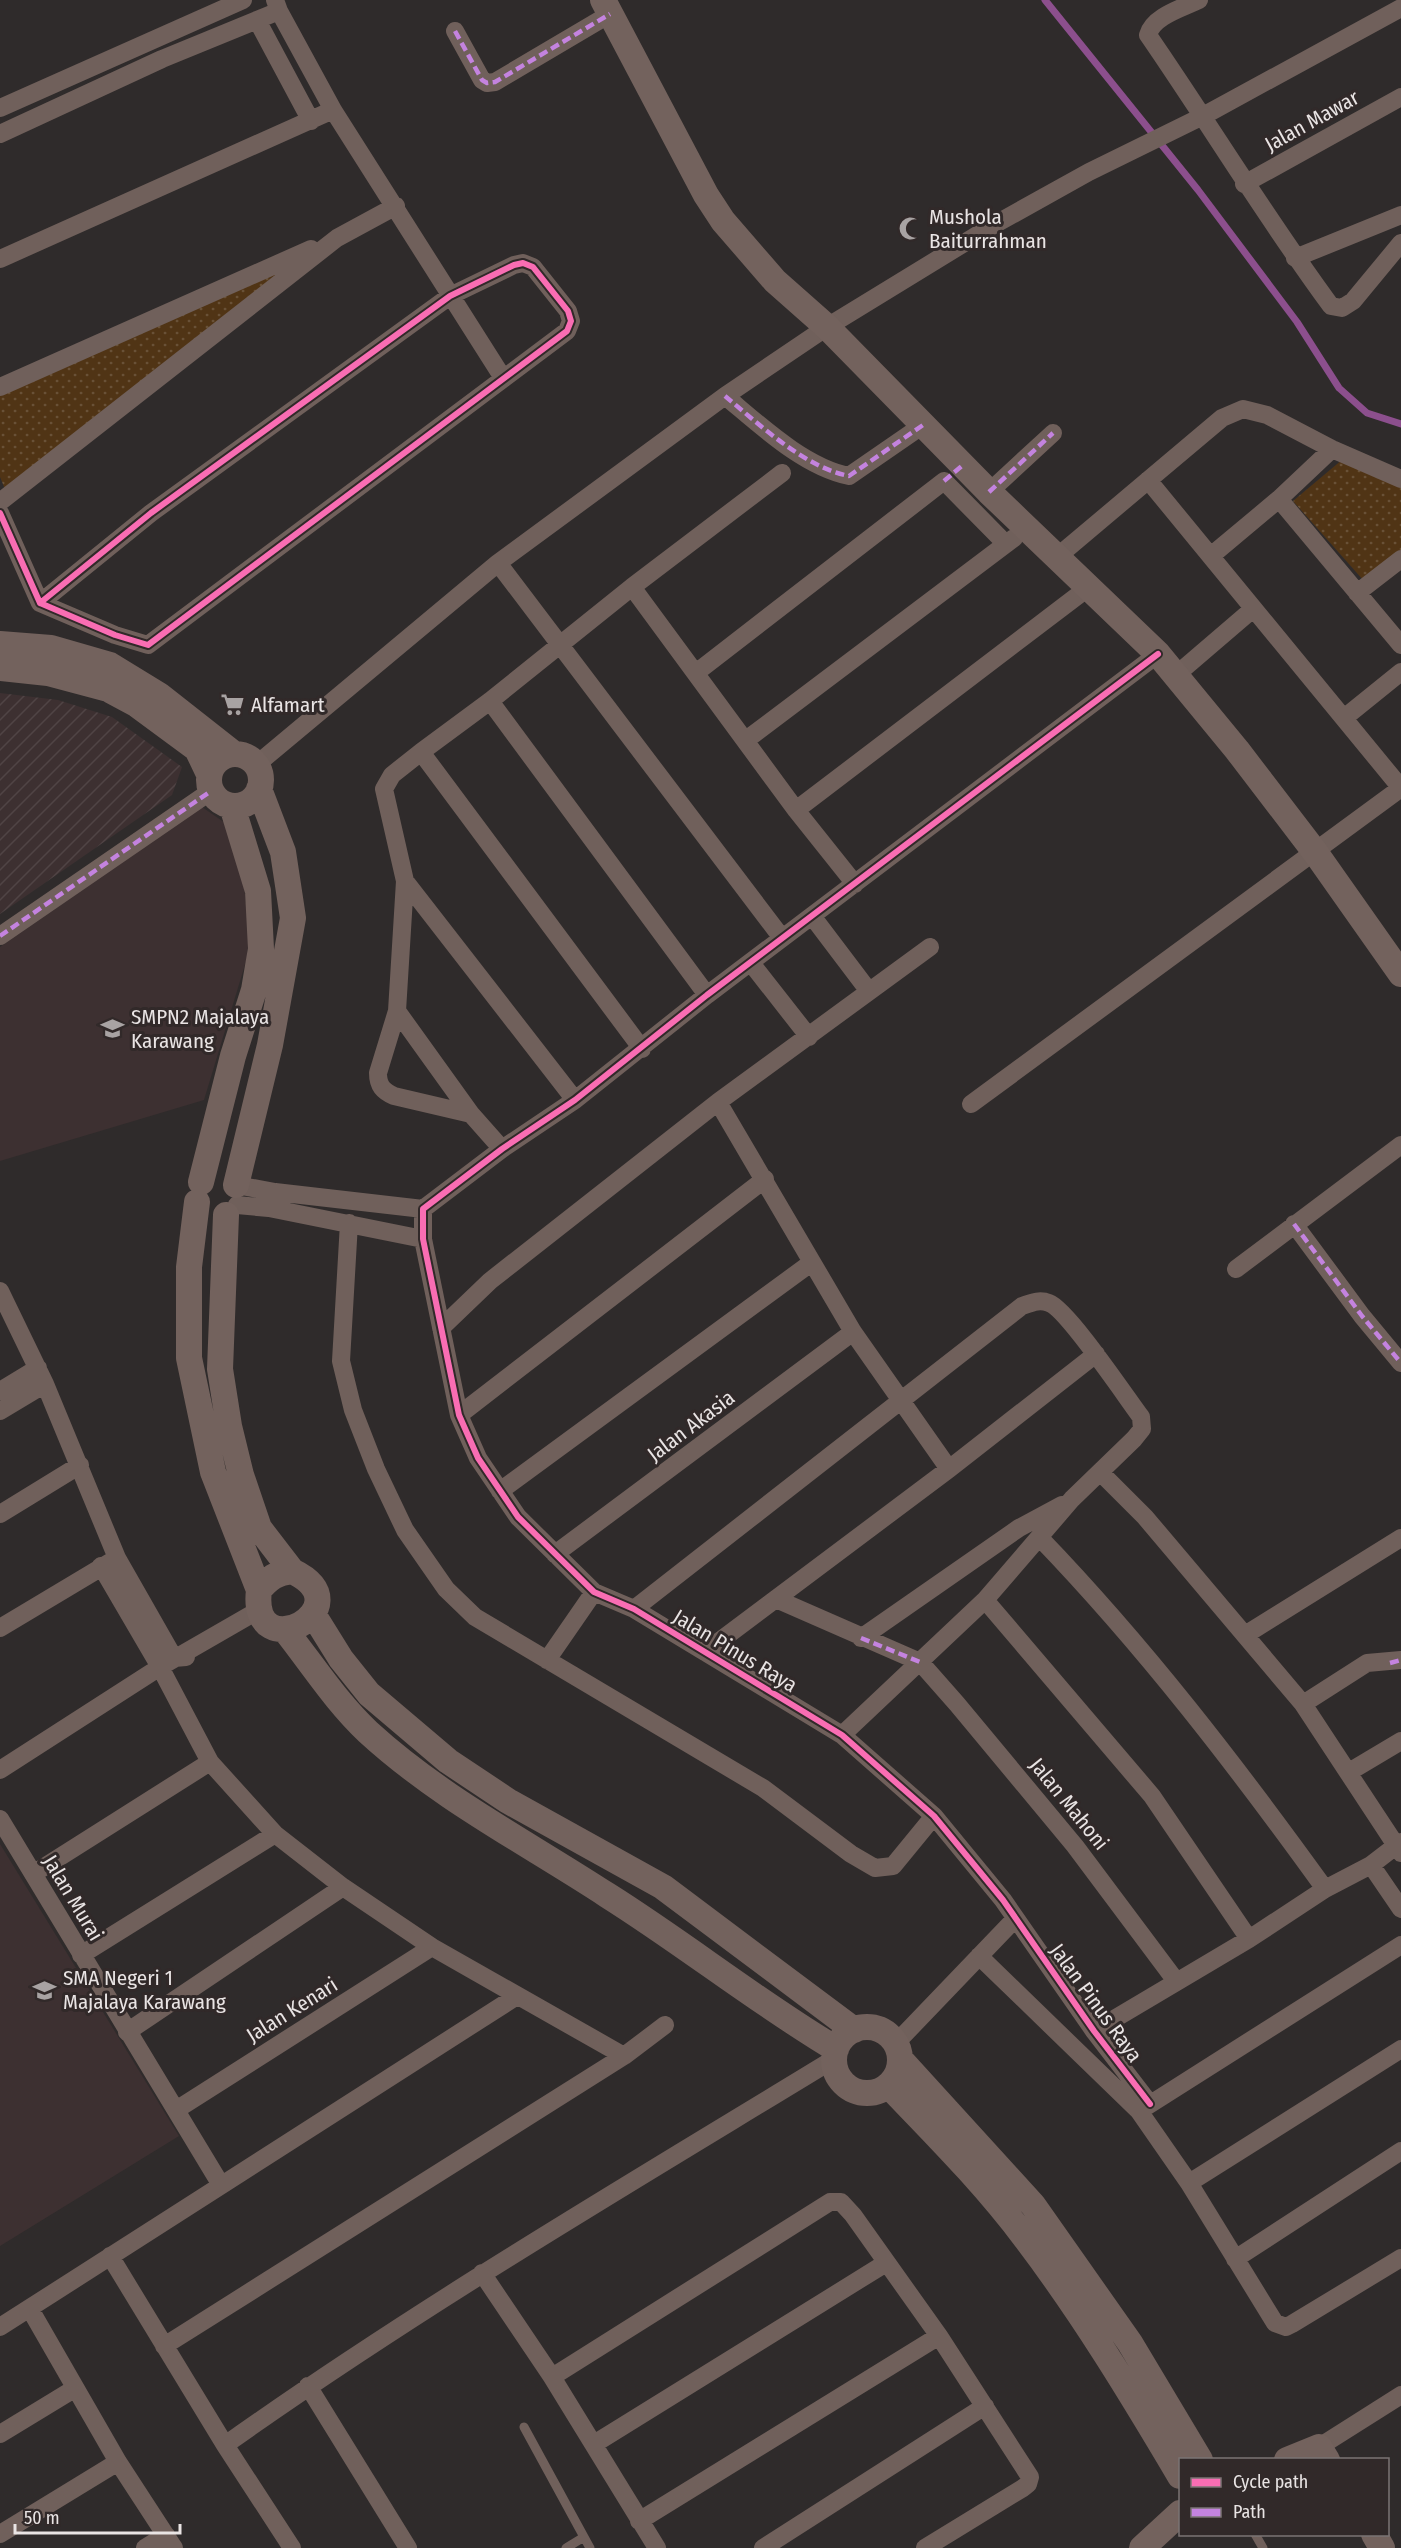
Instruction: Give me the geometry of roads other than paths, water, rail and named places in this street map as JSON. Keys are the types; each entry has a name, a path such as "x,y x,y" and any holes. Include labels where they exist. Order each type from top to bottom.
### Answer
{"street":[{"path":"0,108 243,0"},
{"path":"1199,0 1158,21 1150,27 1148,35 1203,116 1244,184 1331,306 1342,308 1353,301 1401,243"},
{"path":"0,134 162,59 257,20 277,6 333,110 503,378"},
{"path":"455,31 482,80 487,83 495,82 607,7 706,195 723,221 775,281 827,327 989,492 1158,654 1315,852 1401,974"},
{"path":"0,668 48,673 108,689 136,704 197,749 216,798 232,806 249,802 250,769 498,563 725,396 827,327 992,226 1203,116 1401,8"},
{"path":"257,20 311,121"},
{"path":"51,85 61,107"},
{"name":"Jalan Mawar","path":"1244,184 1401,97"},
{"path":"0,259 333,110"},
{"path":"0,387 337,238 396,206"},
{"path":"1295,258 1401,215"},
{"path":"0,502 337,238"},
{"path":"0,513 40,603 143,645 154,643 567,332 571,321 568,311 533,267 524,263 514,265 450,296 151,513 40,603"},
{"path":"725,396 769,433 802,455 832,473 849,476 923,425"},
{"path":"1057,557 1228,414 1243,409 1267,415 1332,449 1401,479"},
{"path":"989,492 1053,433"},
{"path":"1212,555 1279,499 1332,449"},
{"path":"471,1114 394,1096 381,1087 378,1073 397,1011 405,881 384,789 392,775 782,473"},
{"path":"972,1104 1401,788 1253,609 1212,555 1148,480"},
{"path":"697,672 944,481 1006,544"},
{"path":"1279,499 1401,645"},
{"path":"746,740 1027,528"},
{"path":"1357,593 1401,559"},
{"path":"498,563 782,938"},
{"path":"632,587 697,672 796,810 855,884"},
{"path":"796,810 1089,587"},
{"path":"1176,675 1253,609"},
{"path":"0,644 51,648 110,665 159,695 250,769 283,852 293,918 270,1045 233,1202"},
{"path":"267,1613 296,1629 306,1623 313,1614 316,1604 315,1592 310,1583 292,1571 259,1528 241,1475 229,1426 220,1369 233,1202 232,1180 219,1174 212,1175 199,1192 200,1209 212,1217 233,1202 275,1192 423,1209 502,1149 575,1100 707,995 1158,654"},
{"path":"1344,718 1401,672"},
{"path":"490,701 707,995"},
{"path":"421,752 642,1049"},
{"path":"0,936 210,783 219,759 250,769"},
{"path":"232,806 258,891 261,950 254,990 233,1056 199,1192 189,1267 189,1358 213,1472 267,1613 368,1732 476,1815 608,1895 835,2054 837,2074 846,2086 860,2093 875,2092 889,2086 898,2073 898,2051 979,1956 1016,1919"},
{"path":"405,881 575,1100"},
{"path":"812,916 868,990"},
{"path":"441,1328 490,1281 718,1102 809,1037 868,990 930,947"},
{"path":"751,963 809,1037"},
{"path":"397,1011 471,1114 502,1149"},
{"path":"718,1102 853,1332 899,1401 949,1469"},
{"path":"1236,1269 1401,1145"},
{"path":"459,1414 765,1179"},
{"path":"233,1202 423,1239"},
{"name":"Jalan Pinus Raya","path":"423,1209 423,1239 459,1414 477,1458 518,1517 594,1592 634,1609 842,1735 934,1816 1016,1919 1145,2108"},
{"path":"349,1223 341,1361 353,1410 376,1469 405,1530 446,1589 475,1617 763,1788 841,1847 875,1868 893,1866 934,1816"},
{"path":"1294,1224 1362,1316 1401,1363"},
{"path":"500,1491 811,1263"},
{"path":"0,1292 41,1376 80,1465 109,1562 167,1663 210,1762 275,1834 343,1887 432,1947 624,2055"},
{"path":"634,1609 1022,1306 1037,1300 1051,1303 1096,1354 1141,1417 1142,1429 1072,1499 985,1600 842,1735"},
{"name":"Jalan Akasia","path":"555,1554 853,1332"},
{"path":"705,1652 949,1469 1096,1354"},
{"path":"0,1391 41,1376"},
{"path":"0,1412 41,1376"},
{"path":"0,1514 80,1465"},
{"path":"1094,2031 1249,1939 1326,1889 1400,1847 1303,1704 1145,1517 1100,1472"},
{"path":"861,1638 1019,1528 1072,1499"},
{"path":"1040,1538 1083,1583 1202,1724 1255,1791 1326,1889"},
{"path":"1245,1635 1401,1538"},
{"path":"0,1628 109,1562"},
{"path":"267,1613 267,1579 278,1573 292,1571"},
{"path":"547,1660 594,1592"},
{"path":"776,1599 920,1662"},
{"path":"985,1600 1152,1796 1249,1939"},
{"path":"0,1770 167,1663 205,1654 267,1613"},
{"path":"313,1614 341,1659 369,1694 448,1761 508,1801 663,1887 854,2030"},
{"path":"1303,1704 1367,1664 1401,1660"},
{"name":"Jalan Mahoni","path":"920,1662 1075,1846 1176,1981"},
{"path":"1349,1772 1401,1741"},
{"path":"434,1783 448,1761"},
{"path":"33,1874 210,1762"},
{"name":"Jalan Murai","path":"0,1819 221,2185"},
{"path":"81,1955 275,1834"},
{"path":"1371,1865 1401,1910"},
{"path":"127,2032 343,1887"},
{"path":"1145,2108 1401,1945"},
{"name":"Jalan Kenari","path":"176,2110 432,1947"},
{"path":"979,1956 1145,2108 1275,2323 1286,2327 1401,2258"},
{"path":"0,2327 517,1996"},
{"path":"164,2346 624,2055 665,2025"},
{"path":"225,2445 308,2386 482,2273 835,2054 846,2035 854,2030 873,2028 886,2033 898,2051 1034,2205 1036,2231 1066,2294 1107,2355 1165,2427 1198,2458"},
{"path":"1189,2183 1401,2049"},
{"path":"889,2086 982,2184 1087,2280 1130,2343 1165,2427 1179,2473"},
{"path":"951,2152 970,2133"},
{"path":"1235,2259 1401,2151"},
{"path":"552,2377 830,2202 841,2202 847,2207 939,2336 1029,2473 1030,2481 1023,2488 925,2548"},
{"path":"110,2256 225,2445 292,2548"},
{"path":"594,2444 886,2263"},
{"path":"482,2273 552,2377 657,2548"},
{"path":"1066,2294 1087,2280"},
{"path":"30,2309 74,2389 170,2542 145,2548"},
{"path":"639,2521 939,2336"},
{"path":"1107,2355 1130,2343"},
{"path":"308,2386 408,2548"},
{"path":"0,2434 74,2389"},
{"path":"1297,2458 1323,2453 1401,2395"},
{"path":"763,2548 985,2406"},
{"path":"0,2534 118,2462"},
{"path":"1142,2548 1179,2514"}],"lane":[{"path":"524,2427 590,2548"},
{"path":"566,2548 584,2537"}],"waterway":[{"path":"1045,0 1198,190 1297,322 1339,388 1367,413 1401,424"}],"place":[{"name":"Mushola Baiturrahman","path":"911,229"},
{"name":"Alfamart","path":"233,705"},
{"name":"SMPN2 Majalaya Karawang","path":"113,1029"},
{"name":"SMA Negeri 1 Majalaya Karawang","path":"45,1990"}]}
